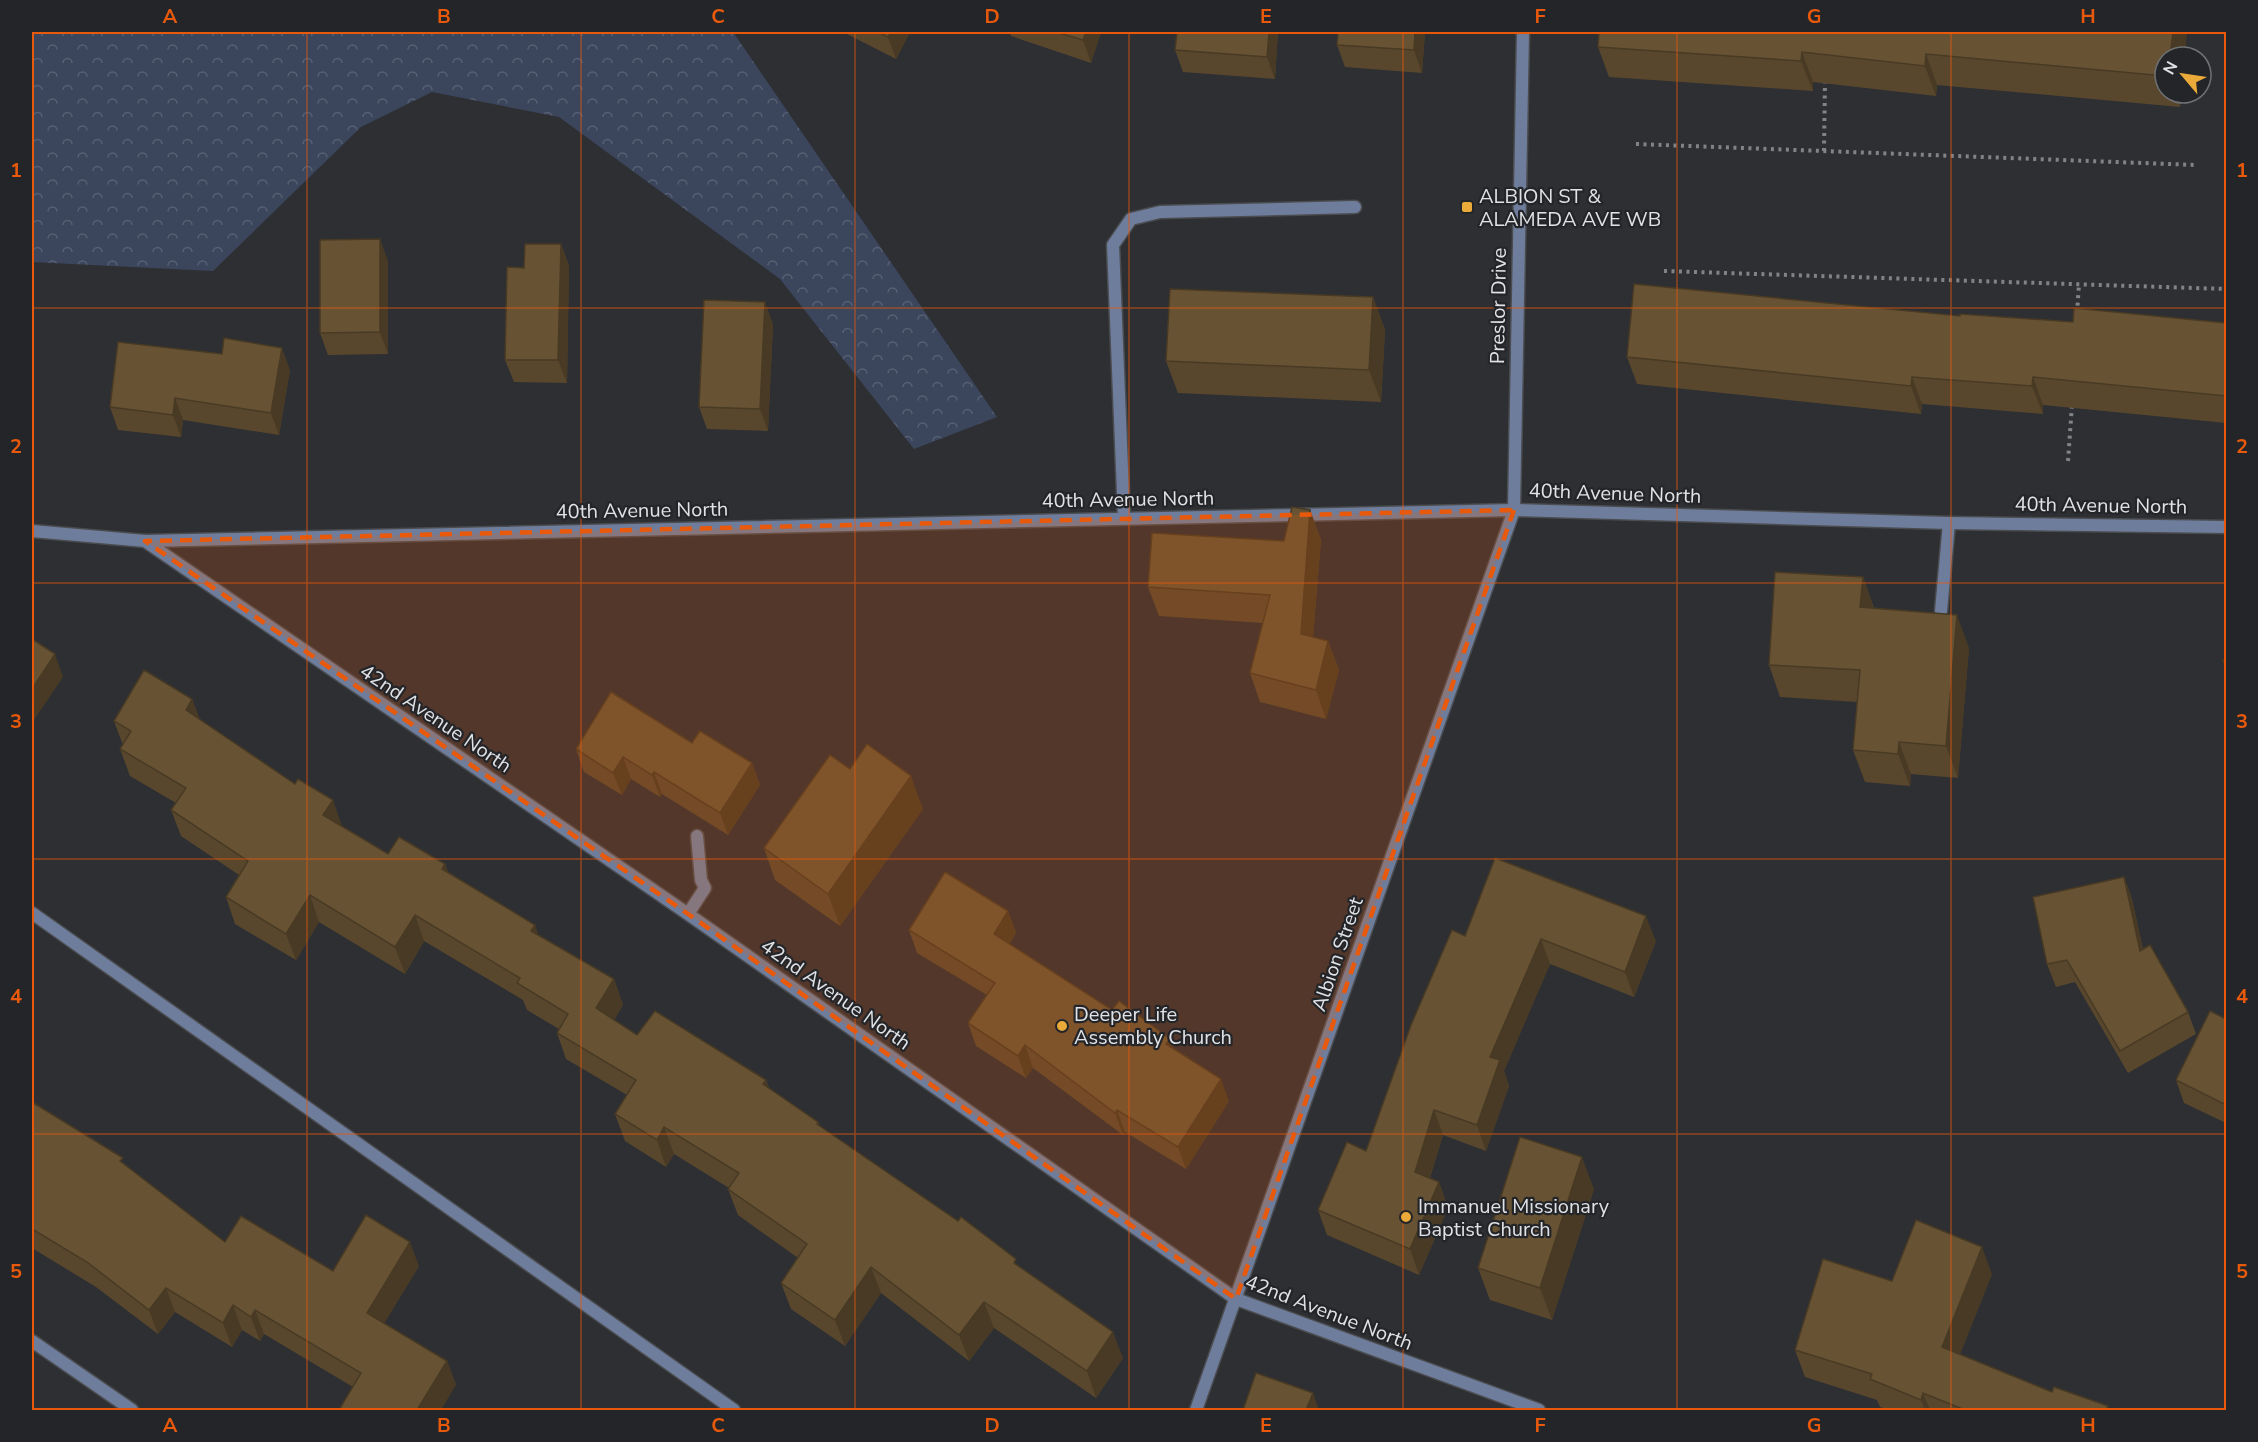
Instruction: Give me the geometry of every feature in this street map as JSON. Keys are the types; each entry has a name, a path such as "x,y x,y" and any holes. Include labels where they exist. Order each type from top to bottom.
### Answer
{"street":[{"name":"Preslor Drive","path":"1514,510 1523,32"},
{"path":"1124,518 1113,245 1131,219 1160,213 1355,207"},
{"name":"40th Avenue North","path":"32,531 145,541 1514,510 1949,523 2226,527"},
{"name":"Albion Street","path":"1196,1410 1514,510"},
{"path":"1941,611 1949,523"},
{"name":"42nd Avenue North","path":"145,541 688,914 1236,1299 1539,1410"},
{"path":"688,914 705,888 701,880 698,836"},
{"path":"32,913 734,1410"},
{"path":"32,1341 132,1410"}],"path":[{"path":"1824,151 1825,79"},
{"path":"1636,144 2196,165"},
{"path":"1664,271 2226,289"},
{"path":"2077,319 2079,284"},
{"path":"2068,461 2072,402"}],"highlighted area":[{"path":"1514,510 1236,1299 688,914 145,541"}],"green space":[{"path":"32,32 733,32 997,417 914,449 780,279 559,117 432,92 361,127 213,271 32,262"}],"building":[{"path":"878,32 891,32 888,37"},
{"path":"1056,32 1086,32 1083,40"},
{"path":"1177,32 1269,32 1267,57 1175,50"},
{"path":"1338,32 1415,32 1414,50 1337,45"},
{"path":"1599,32 2173,32 2171,45 2153,45 2153,75 1926,54 1925,66 1802,52 1801,61 1598,47"},
{"path":"380,239 380,332 320,333 320,240"},
{"path":"525,244 561,244 558,360 505,360 507,267 524,268"},
{"path":"1634,284 1960,316 1960,314 2073,322 2074,308 2226,323 2226,396 2033,377 2032,386 1912,377 1911,386 1627,357"},
{"path":"1170,289 1373,297 1369,370 1166,361"},
{"path":"704,300 765,302 760,409 699,407"},
{"path":"224,338 282,348 271,413 175,398 173,415 110,407 118,342 222,354"},
{"path":"1292,507 1310,510 1301,634 1328,641 1316,690 1250,673 1270,595 1148,587 1152,533 1284,541"},
{"path":"1775,572 1863,577 1860,607 1957,615 1946,746 1899,742 1898,754 1853,750 1860,670 1769,665"},
{"path":"32,639 55,654 32,689"},
{"path":"144,670 192,699 186,710 295,784 298,779 333,800 323,815 388,854 399,837 445,864 442,869 535,925 531,931 614,979 596,1008 637,1035 655,1011 766,1080 763,1084 818,1122 817,1124 958,1221 961,1217 1016,1259 1014,1263 1113,1332 1087,1371 984,1302 959,1335 871,1267 835,1320 781,1283 807,1244 728,1189 739,1173 664,1127 657,1140 615,1114 636,1080 557,1033 568,1014 517,983 520,978 415,915 395,947 310,895 286,934 226,897 248,861 171,810 186,788 120,749 131,731 114,721"},
{"path":"611,692 692,743 700,731 752,763 720,813 654,772 652,775 623,757 613,773 576,749"},
{"path":"867,744 911,776 828,894 764,848 830,755 850,769"},
{"path":"1495,858 1646,916 1625,972 1541,939 1490,1057 1500,1060 1477,1125 1434,1110 1415,1172 1439,1182 1410,1249 1318,1210 1347,1142 1366,1151 1411,1025 1452,930 1465,936"},
{"path":"945,872 1008,911 994,934 1112,1010 1119,1001 1170,1039 1166,1044 1221,1079 1178,1147 1117,1110 1115,1113 1025,1045 1018,1056 968,1023 995,983 909,930"},
{"path":"2124,877 2140,951 2150,945 2188,1012 2120,1051 2067,960 2047,964 2033,897"},
{"path":"2210,1011 2226,1019 2226,1105 2176,1080"},
{"path":"32,1102 123,1158 120,1161 225,1242 241,1216 333,1271 366,1215 410,1242 367,1313 447,1361 417,1410 339,1410 361,1373 255,1310 251,1317 233,1305 223,1323 166,1288 149,1310 87,1262 32,1229"},
{"path":"1520,1137 1582,1157 1540,1288 1478,1268"},
{"path":"1916,1220 1982,1247 1942,1347 2052,1392 2054,1387 2108,1406 2106,1410 1965,1410 1923,1393 1921,1400 1870,1379 1872,1374 1795,1350 1823,1259 1892,1281"},
{"path":"1256,1373 1313,1393 1306,1410 1243,1410"}],"place":[{"name":"ALBION ST & ALAMEDA AVE WB","path":"1467,207"},
{"name":"Deeper Life Assembly Church","path":"1062,1026"},
{"name":"Immanuel Missionary Baptist Church","path":"1406,1217"}]}
